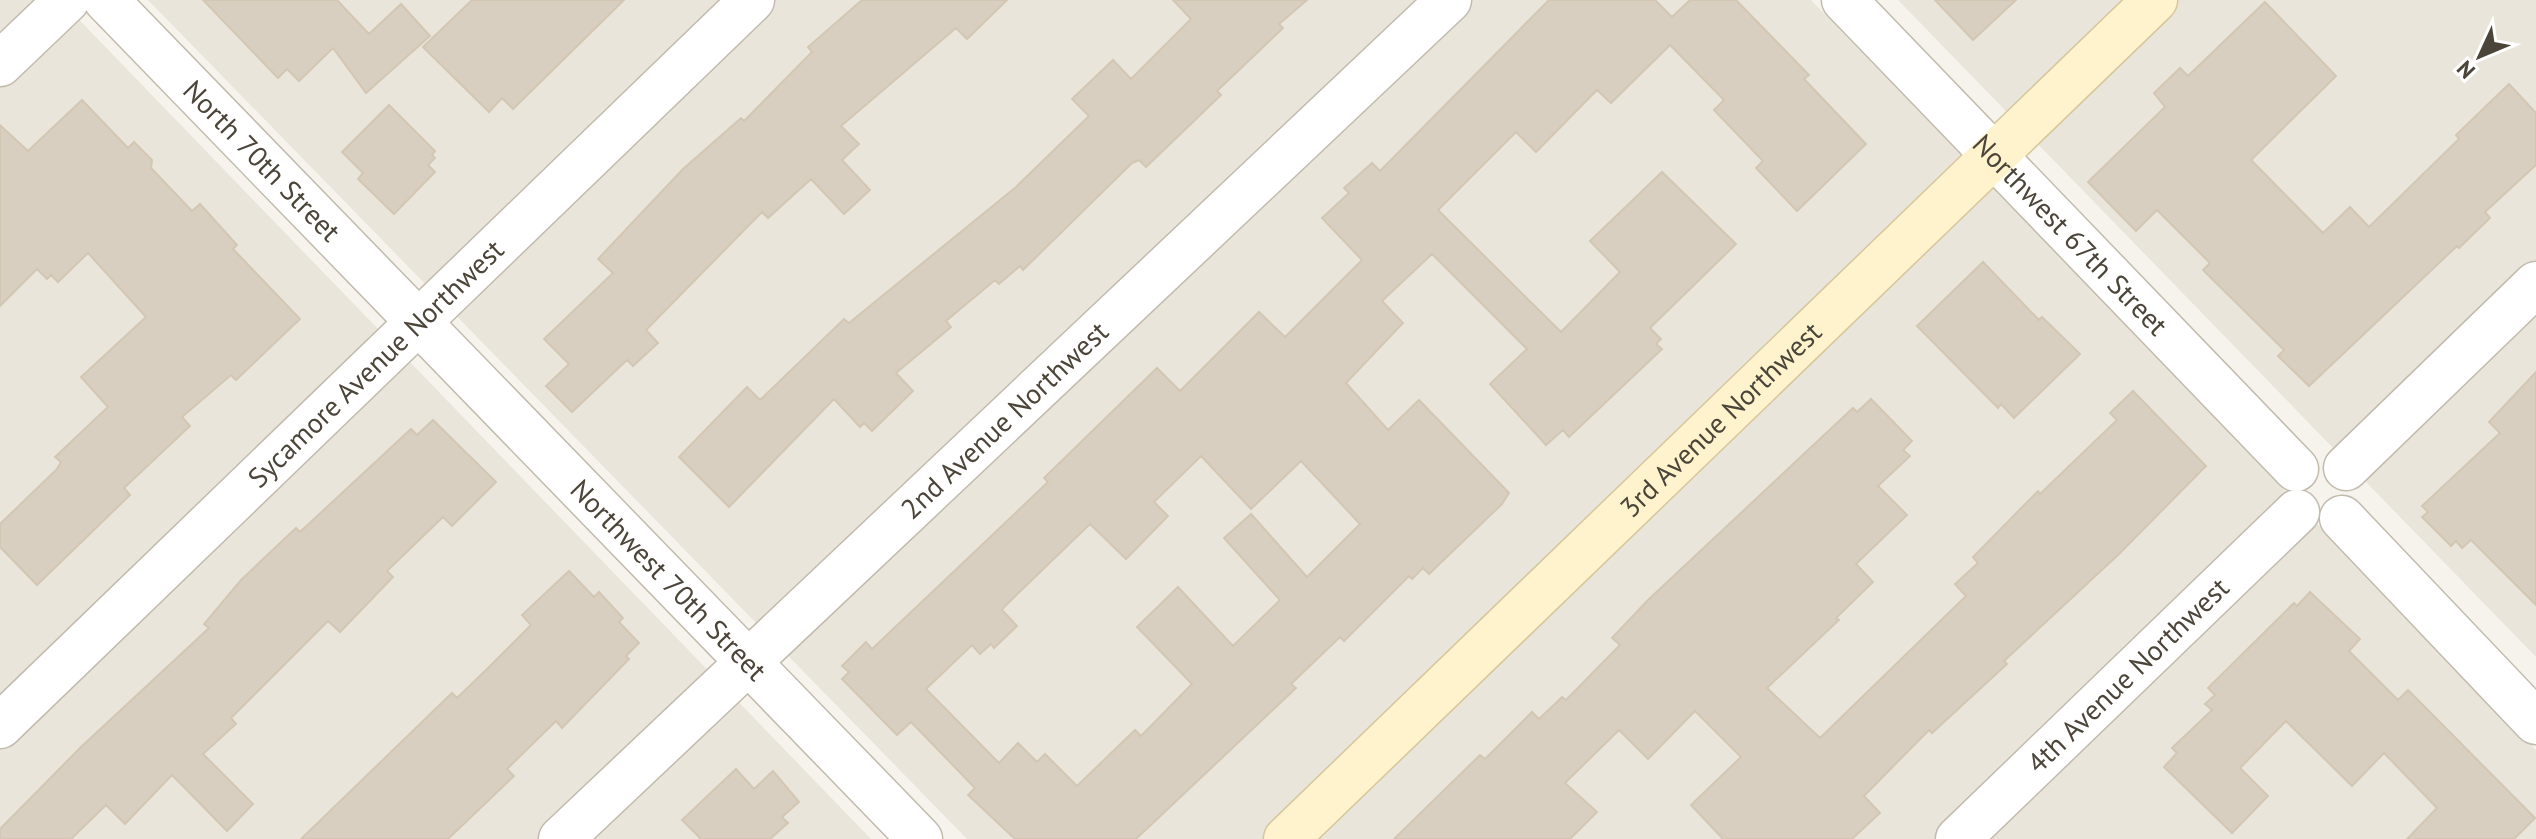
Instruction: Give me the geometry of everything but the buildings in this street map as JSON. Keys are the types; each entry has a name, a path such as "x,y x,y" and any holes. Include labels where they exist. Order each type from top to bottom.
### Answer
{"street":[{"path":"0,64 67,0"},
{"path":"74,0 87,3 97,0"},
{"name":"North 70th Street","path":"106,0 418,320"},
{"name":"Sycamore Avenue Northwest","path":"0,726 752,0"},
{"name":"2nd Avenue Northwest","path":"561,839 1449,0"},
{"name":"Northwest 67th Street","path":"1844,0 2296,469"},
{"name":"3rd Avenue Northwest","path":"1286,839 2155,0"},
{"path":"2346,468 2536,284"},
{"name":"Northwest 70th Street","path":"418,320 920,839"},
{"path":"2323,457 2346,468 2352,478 2355,497 2342,518 2320,524 2309,522 2297,512 2288,489 2296,469 2304,462 2323,457"},
{"name":"4th Avenue Northwest","path":"1958,839 2297,512"},
{"path":"2342,518 2536,722"}],"shaded area":[{"path":"0,0 60,0 871,839 0,839"},
{"path":"148,0 1811,0 2536,750 2536,839 967,839"},
{"path":"1898,0 2536,0 2536,657"}]}
